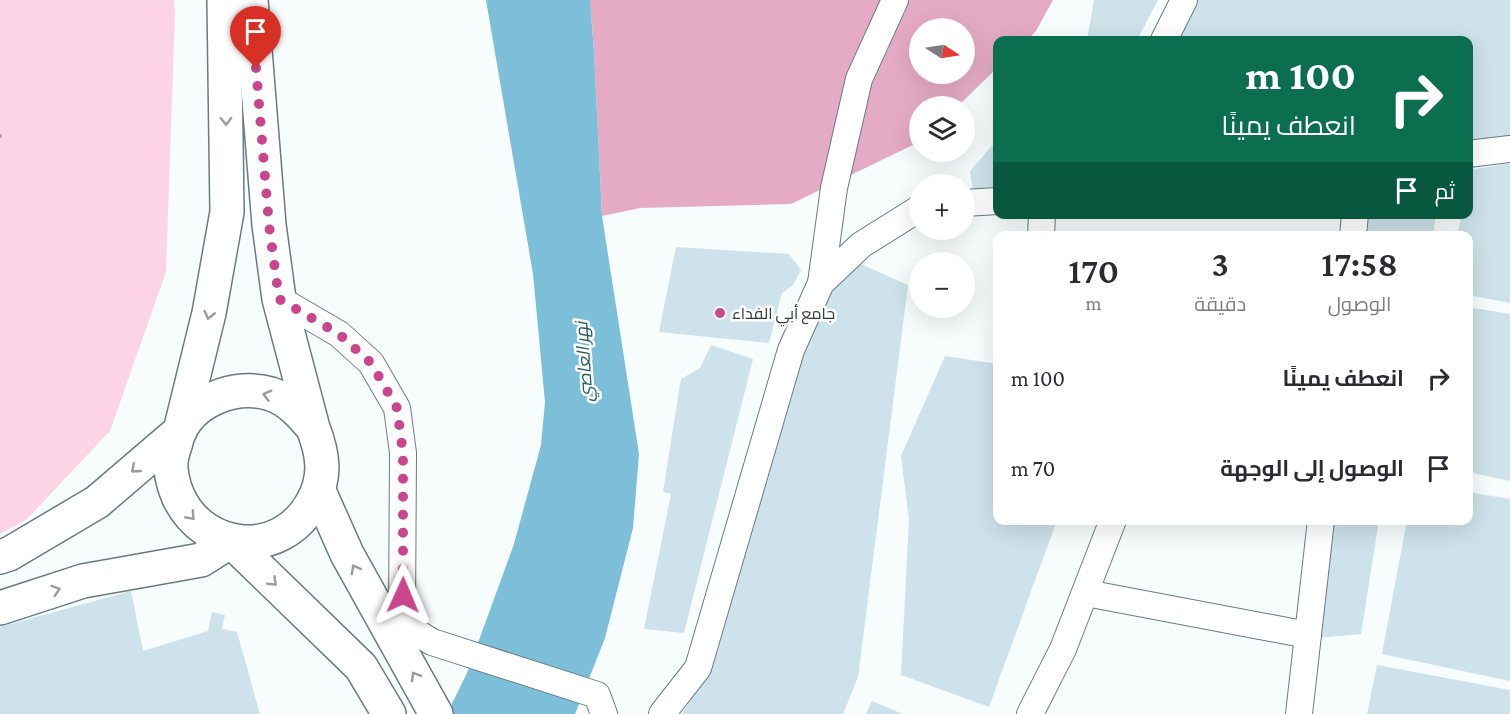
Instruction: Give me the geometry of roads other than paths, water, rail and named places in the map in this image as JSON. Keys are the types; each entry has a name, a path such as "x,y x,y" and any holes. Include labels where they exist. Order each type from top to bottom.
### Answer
{"main road":[{"path":"224,0 227,212 209,313 180,431 171,458 173,486 185,511 205,530 231,541 259,542 284,533 305,515 319,491 323,470 321,449 313,428 279,299 269,225 251,0"},
{"path":"0,557 9,554 97,502 180,431 196,410 219,396 246,390 272,394 296,408 313,428"},
{"path":"319,491 347,554 436,714"},
{"path":"0,608 83,581 201,560 231,541"},
{"path":"231,541 362,667 389,714"}],"street":[{"path":"662,714 698,668 791,350 821,283 834,188 859,79 895,0"},
{"path":"1166,36 1184,0"},
{"path":"1473,153 1510,149"},
{"path":"975,202 993,201"},
{"path":"821,283 861,245 909,215"},
{"path":"279,299 339,334 371,363 397,408 403,453 402,615 411,628 432,642 600,705"},
{"path":"1030,714 1063,649 1111,525"},
{"path":"1299,714 1320,525"},
{"path":"1086,593 1308,635"}],"water":[{"name":"نهر العاصي","path":"486,0 590,0 602,216 639,454 633,528 605,638 575,714 447,714 467,673 514,544 541,445 545,402 533,274"}],"place":[{"name":"جامع أبي الفداء","path":"720,313"}]}
